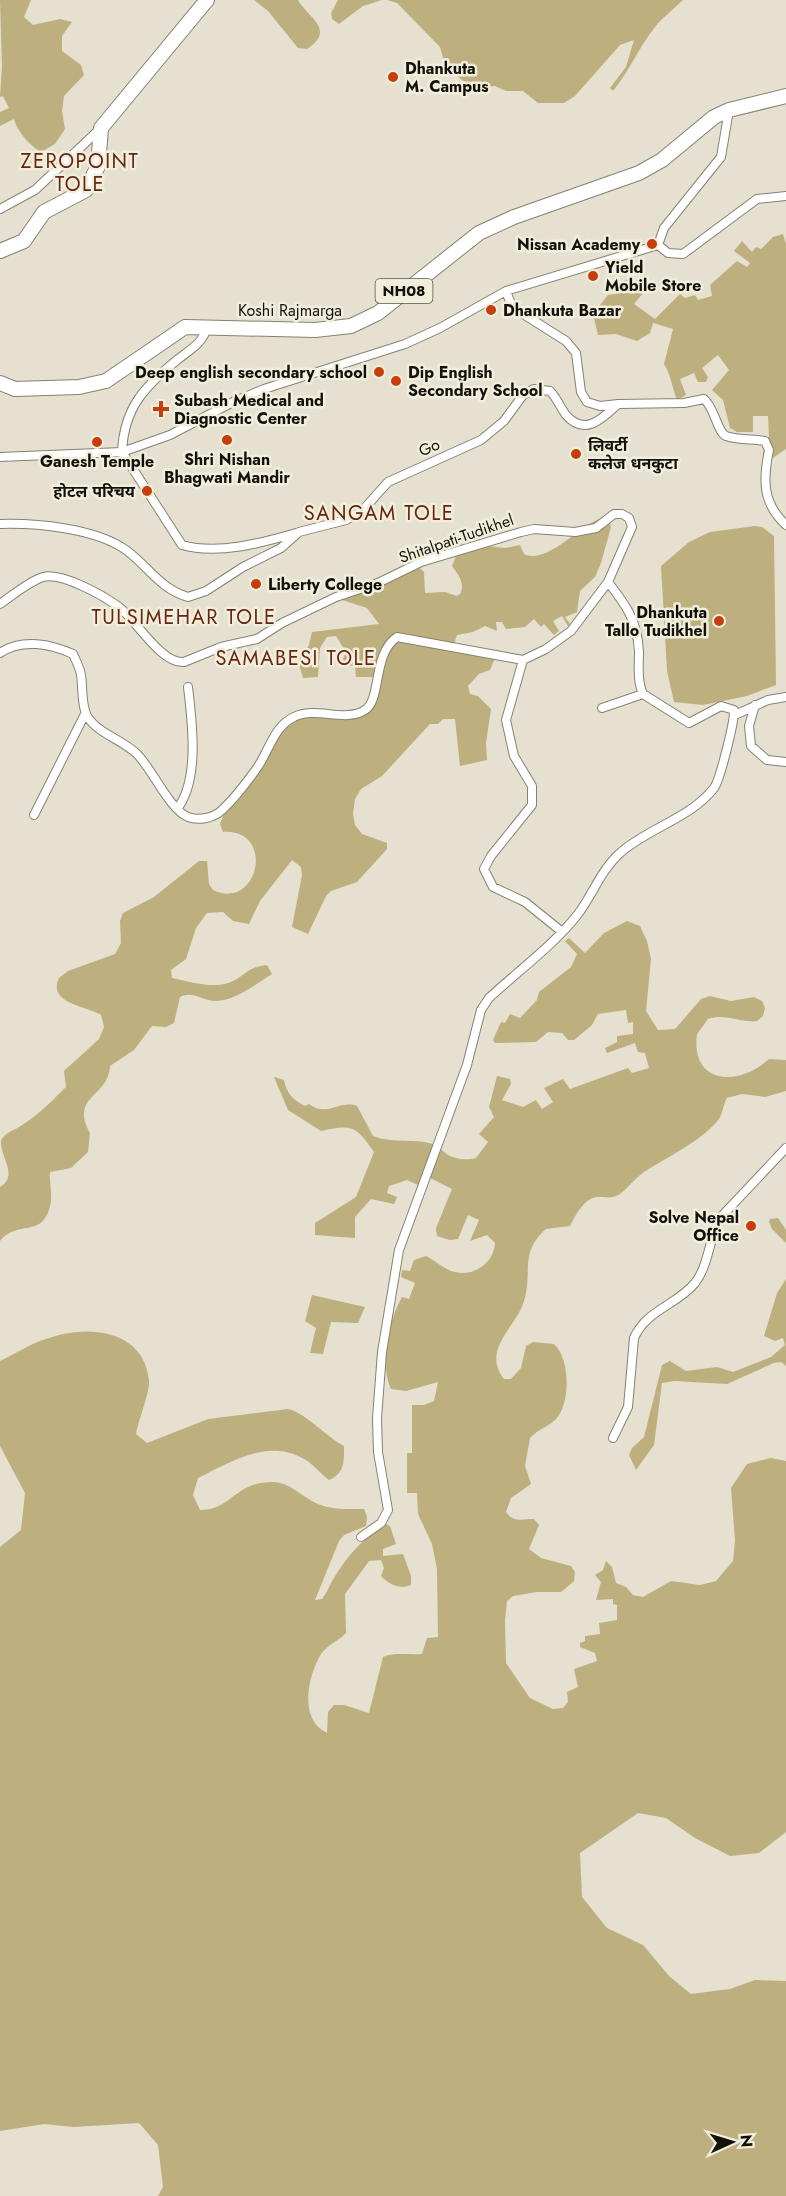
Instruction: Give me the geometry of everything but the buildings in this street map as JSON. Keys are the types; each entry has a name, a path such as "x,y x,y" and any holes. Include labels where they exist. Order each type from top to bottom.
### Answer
{"main road":[{"path":"0,251 24,241 44,212 86,190 98,166 101,128 207,0"},
{"name":"Koshi Rajmarga","path":"0,384 15,389 79,387 106,381 185,327 315,330 351,326 378,313 479,233 514,217 639,173 662,160 714,117 729,110 786,96"}],"street":[{"path":"658,245 664,228 721,157 729,110"},
{"path":"0,209 35,190 101,128"},
{"path":"658,245 668,253 683,254 757,200 786,196"},
{"path":"0,458 122,452 170,435 235,401 264,389 405,344 440,328 506,291 658,245"},
{"path":"506,291 513,307 566,341 576,352 581,392 587,402 600,406 684,403 704,399 711,405 720,431 725,435 765,441 770,450 764,473 765,491 774,512 786,525"},
{"path":"208,326 198,345 147,387 133,406 124,429 122,452 182,545 195,549 218,547 272,540 299,532"},
{"name":"Go","path":"0,524 23,523 87,533 106,540 126,550 162,584 188,597 206,591 243,567 281,548 299,532 346,520 362,511 388,482 482,440 504,421 523,395 534,389 550,391 566,415 578,425 588,426 601,420 618,404"},
{"name":"Shitalpati-Tudikhel","path":"0,604 44,577 70,580 119,607 167,657 184,662 221,647 256,639 282,623 336,597 378,583 421,562 520,532 534,530 575,532 596,528 614,514 622,514 628,518 632,527 608,582"},
{"path":"0,653 21,645 51,644 73,654 80,673 85,714 93,724 136,753 156,776 177,809 189,817 207,818 216,815 258,767 282,725 294,717 317,712 355,713 367,709 372,700 385,648 397,637 523,660 546,649 571,631 608,582 630,609 638,637 639,681 643,694 674,711 684,722 697,720 721,706 734,710 735,717 728,733 724,764 714,788 700,802 620,853 604,872 579,912 489,998 481,1010 468,1065 399,1250 382,1352 377,1418 378,1452 388,1510 386,1518 361,1537"},
{"path":"523,660 506,720 514,756 532,786 532,805 491,856 484,869 493,887 525,902 561,931"},
{"path":"177,809 183,801 192,756 188,687"},
{"path":"602,708 643,694"},
{"path":"735,717 755,705 786,697"},
{"path":"755,705 749,726 751,746 767,760 786,762"},
{"path":"34,815 85,714"},
{"path":"613,1438 628,1407 634,1338 638,1329 647,1318 695,1283 701,1274 713,1230 720,1218 786,1148"}],"shaded area":[{"path":"0,0 31,0 24,17 33,25 60,19 72,22 62,36 62,51 81,65 84,75 64,96 62,111 65,129 55,144 41,152 24,138 14,119 0,126 0,112 9,108 3,96 0,97 2,66"},
{"path":"254,0 298,0 320,29 316,42 307,49 298,48 268,11"},
{"path":"338,0 382,0 363,6 339,24 332,19 331,13"},
{"path":"387,0 683,0 655,27 613,91 610,88 626,67 634,40 620,45 575,96 564,103 538,103 523,91 506,91 495,86 473,88 446,68 440,47 397,3"},
{"path":"783,234 786,244 786,449 773,458 766,457 763,453 769,436 768,416 753,416 753,432 737,432 730,428 723,400 712,390 729,370 718,355 702,368 708,377 706,382 698,382 694,373 680,379 686,395 677,400 664,364 673,329 653,323 650,333 637,341 616,334 598,335 593,314 608,295 616,294 616,284 628,279 634,289 642,287 644,292 634,304 655,319 680,294 685,298 695,295 698,300 712,296 710,285 737,261 747,267 750,263 734,251 742,241 752,252 756,247 761,249 773,237"},
{"path":"608,516 611,527 601,563 595,577 580,591 577,612 565,617 570,624 568,626 562,616 553,621 559,631 554,635 544,624 541,627 534,619 525,627 506,629 502,622 496,622 497,631 485,626 473,632 457,635 455,641 457,650 495,658 490,670 479,674 468,686 470,694 478,696 491,709 486,743 487,760 460,766 455,719 443,719 438,724 430,724 382,776 361,789 355,799 353,814 355,825 362,834 387,843 387,849 357,882 331,891 326,896 308,934 292,927 302,875 301,867 292,860 260,901 249,924 233,921 223,912 207,913 196,928 186,959 171,970 172,978 219,985 233,981 252,969 267,965 272,974 245,991 223,1000 211,1001 193,995 180,997 174,1023 166,1027 152,1026 134,1050 110,1066 104,1084 92,1097 84,1111 90,1133 88,1152 71,1168 50,1172 51,1202 46,1216 35,1226 14,1231 0,1241 0,1187 8,1177 1,1147 2,1138 38,1114 66,1087 64,1071 99,1039 104,1027 101,1015 63,999 57,987 59,978 68,971 115,954 121,943 120,921 123,913 154,897 199,861 207,861 209,884 213,890 229,894 241,890 250,880 255,868 255,854 250,842 240,834 223,832 220,824 225,811 257,764 273,731 299,717 366,714 377,702 376,677 356,677 355,666 341,665 346,652 336,636 327,637 320,648 318,677 303,678 298,660 309,645 312,632 379,624 367,608 339,599 376,588 420,568 424,572 425,593 445,592 457,596 461,593 462,585 452,566 456,556 480,545 505,548 520,545 524,554 534,556 544,554 588,525"},
{"name":"Dhankuta Tallo Tudikhel","path":"762,527 774,536 776,685 747,696 703,705 674,702 667,671 661,566 689,542 710,532"},
{"path":"627,921 640,926 647,941 651,959 646,1011 658,1030 675,1029 701,999 710,996 731,1001 754,997 762,1001 765,1008 763,1016 757,1021 721,1017 708,1019 697,1034 697,1051 701,1063 709,1072 732,1077 745,1074 769,1059 786,1060 786,1091 765,1097 742,1094 727,1098 719,1119 703,1134 644,1172 620,1194 612,1197 592,1198 580,1208 570,1226 546,1229 532,1246 524,1301 498,1348 496,1358 498,1368 504,1379 511,1379 521,1368 526,1346 533,1342 554,1344 563,1359 566,1370 566,1392 561,1412 556,1419 530,1438 525,1466 531,1484 511,1498 506,1512 515,1519 534,1519 539,1525 529,1549 541,1558 571,1566 575,1572 574,1581 561,1592 537,1592 513,1596 507,1601 506,1663 530,1698 553,1709 563,1708 568,1702 567,1692 578,1687 574,1669 597,1661 595,1653 580,1647 580,1643 585,1641 585,1636 600,1634 599,1623 617,1620 617,1605 613,1604 613,1599 596,1600 601,1582 595,1575 603,1570 606,1561 612,1567 616,1583 626,1587 633,1595 643,1597 671,1581 700,1585 716,1581 733,1561 735,1540 731,1488 747,1464 771,1458 786,1461 786,1832 759,1853 730,1856 695,1838 666,1818 638,1813 580,1853 582,1897 607,1928 643,1945 669,1976 691,1994 730,1989 755,1980 786,1981 786,2196 158,2196 163,2187 158,2145 139,2123 74,2127 44,2124 0,2131 0,1547 21,1530 25,1493 0,1446 0,1361 34,1344 62,1334 95,1332 111,1334 125,1340 145,1363 149,1386 136,1434 147,1443 208,1419 288,1409 302,1415 344,1446 341,1470 329,1480 307,1461 290,1453 263,1452 236,1459 198,1478 193,1495 200,1510 210,1509 219,1506 249,1487 272,1482 285,1484 323,1506 364,1509 367,1516 366,1526 344,1535 339,1541 315,1600 322,1599 337,1572 367,1537 386,1524 390,1526 396,1544 383,1549 383,1556 403,1554 411,1576 411,1585 402,1587 391,1584 381,1576 384,1568 381,1560 369,1561 345,1594 346,1633 321,1654 312,1674 308,1696 312,1718 327,1733 328,1712 334,1705 344,1705 369,1713 383,1657 396,1654 422,1654 427,1638 438,1637 437,1569 432,1544 418,1514 417,1493 407,1493 407,1453 412,1453 412,1405 424,1405 434,1401 438,1382 406,1391 391,1389 387,1379 386,1355 389,1330 402,1297 409,1299 415,1283 401,1277 402,1270 410,1271 414,1260 426,1256 451,1271 470,1272 487,1262 495,1243 487,1235 470,1241 479,1220 468,1215 458,1239 450,1240 437,1236 436,1228 452,1189 430,1178 438,1156 420,1186 407,1180 389,1186 387,1193 397,1197 394,1204 371,1199 355,1217 355,1238 315,1235 315,1223 356,1197 374,1152 352,1129 321,1131 288,1110 274,1077 284,1080 291,1096 305,1106 309,1104 316,1108 328,1109 351,1104 357,1106 373,1136 388,1140 426,1142 437,1145 455,1158 476,1158 488,1142 479,1134 494,1117 489,1107 497,1076 510,1079 511,1084 502,1100 523,1107 536,1100 542,1109 553,1102 544,1088 563,1079 570,1089 628,1068 632,1073 649,1068 645,1053 638,1052 635,1043 607,1053 605,1048 617,1042 617,1036 633,1034 633,1022 628,1023 626,1010 598,1014 592,1025 574,1040 568,1040 562,1033 548,1032 536,1042 495,1043 493,1040 501,1022 505,1023 510,1014 520,1018 537,1000 539,992 571,967 577,954 565,941 569,938 585,953 604,933"},
{"path":"778,1218 786,1230 786,1243 772,1229 769,1222 770,1219"},
{"path":"786,1279 786,1366 781,1362 774,1363 727,1384 674,1381 662,1383 654,1445 636,1470 629,1455 632,1448 644,1437 662,1365 670,1361 686,1371 717,1367 733,1372 771,1357 785,1345 783,1338 775,1341 764,1336 777,1293"},
{"path":"312,1295 365,1307 358,1323 331,1322 323,1354 310,1353 316,1328 305,1321"}],"place":[{"name":"Dhankuta M. Campus","path":"393,77"},
{"name":"Nissan Academy","path":"652,244"},
{"name":"Yield Mobile Store","path":"593,276"},
{"name":"Dhankuta Bazar","path":"491,310"},
{"name":"Deep english secondary school","path":"379,372"},
{"name":"Dip English Secondary School","path":"396,381"},
{"name":"Subash Medical and Diagnostic Center","path":"161,409"},
{"name":"Shri Nishan Bhagwati Mandir","path":"227,440"},
{"name":"Ganesh Temple","path":"97,442"},
{"name":"लिवर्टी कलेज धनकुटा","path":"576,454"},
{"name":"होटल परिचय","path":"147,491"},
{"name":"Liberty College","path":"256,584"},
{"name":"Dhankuta Tallo Tudikhel","path":"719,621"},
{"name":"Solve Nepal Office","path":"751,1226"}],"district":[{"name":"ZEROPOINT TOLE","path":"80,172"},
{"name":"SANGAM TOLE","path":"379,513"},
{"name":"TULSIMEHAR TOLE","path":"184,617"},
{"name":"SAMABESI TOLE","path":"296,658"}]}
